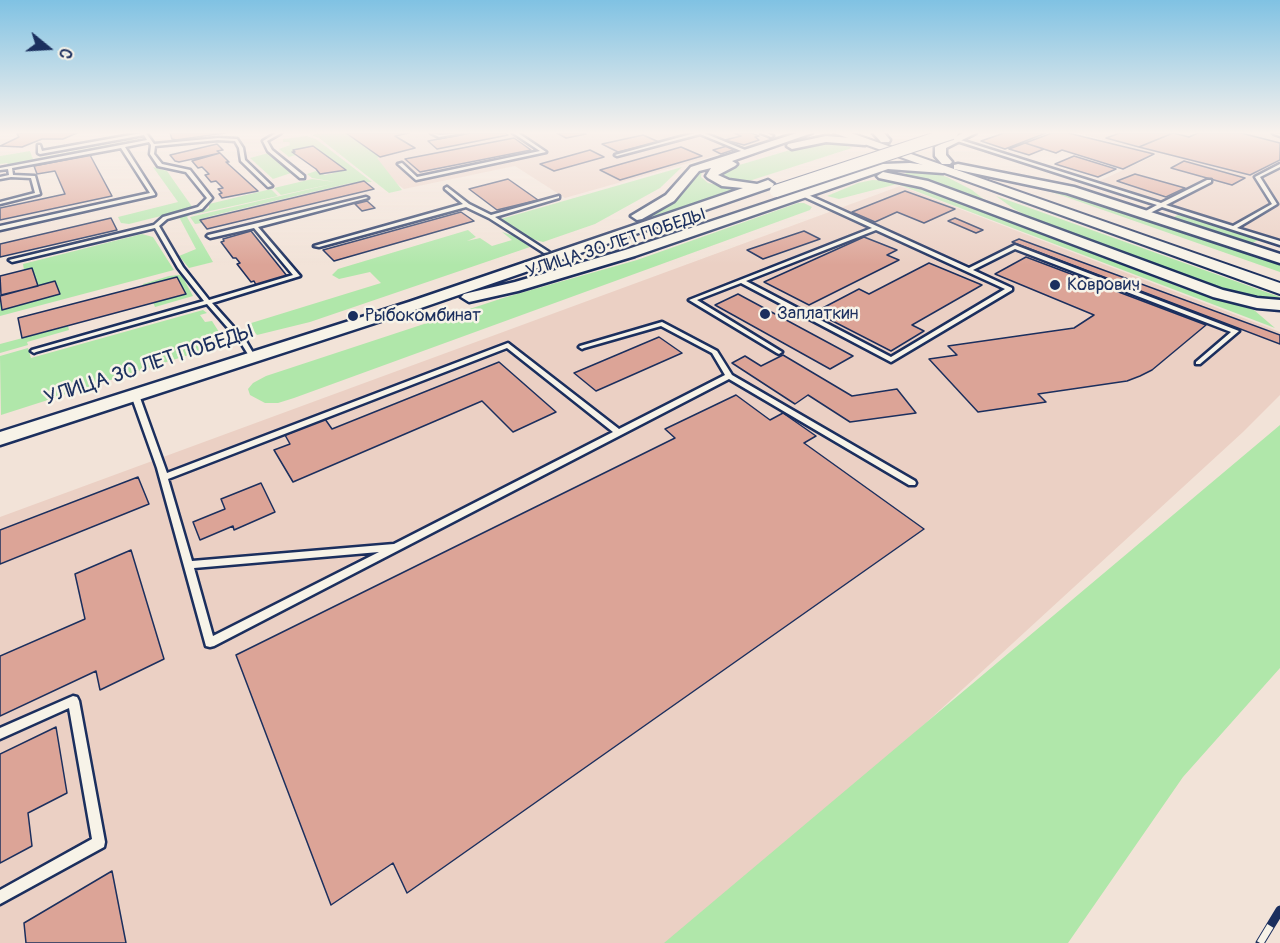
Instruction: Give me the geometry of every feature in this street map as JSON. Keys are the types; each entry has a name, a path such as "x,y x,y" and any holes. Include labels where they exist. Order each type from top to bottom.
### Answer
{"main road":[{"path":"975,177 1280,289"},
{"path":"1020,193 1280,279"}],"street":[{"path":"461,292 546,252 651,210 669,198 688,177"},
{"path":"713,177 726,183 772,188"},
{"name":"УЛИЦА 30 ЛЕТ ПОБЕДЫ","path":"0,439 461,292 803,177"},
{"name":"УЛИЦА 30 ЛЕТ ПОБЕДЫ","path":"772,188 810,177"},
{"path":"461,292 486,294 630,253 854,177"},
{"path":"847,179 863,177"},
{"path":"883,177 907,179 1218,294 1250,302 1280,305"},
{"path":"961,177 1018,219"},
{"path":"1002,177 1054,186 1280,259"}],"lane":[{"path":"0,202 38,195 33,177"},
{"path":"0,228 153,194 142,177"},
{"path":"12,260 156,226 165,218 200,208 210,198 193,177"},
{"path":"261,177 270,186"},
{"path":"1077,177 1280,243"},
{"path":"1233,228 1275,204 1257,177"},
{"path":"1144,214 1209,181"},
{"path":"447,188 467,205 491,217 546,252"},
{"path":"741,281 891,360 1010,289 802,194"},
{"path":"491,217 557,197"},
{"path":"210,236 366,198"},
{"path":"318,246 467,205"},
{"path":"156,226 181,268 244,342 253,358"},
{"path":"34,351 297,276 255,226"},
{"path":"779,352 692,300 876,228"},
{"path":"969,270 1015,247 1236,331 1198,363"},
{"path":"582,347 662,324 715,352 729,376 912,483"},
{"path":"164,477 508,345 619,433"},
{"path":"135,396 164,477 210,643 729,376"},
{"path":"188,565 398,546"},
{"path":"0,734 73,701 99,842 0,897"}],"shaded area":[{"path":"388,177 462,177 404,189"},
{"path":"532,177 639,177 565,198"},
{"path":"1108,177 1280,177 1280,240 1097,182"},
{"path":"900,186 1280,332 1280,395 1243,432 686,943 0,943 0,517"}],"green space":[{"path":"160,177 171,177 193,208 129,224 121,223 118,217 178,202"},
{"path":"365,177 372,182 351,183 215,215 201,219 202,223 195,224 190,217 336,183 281,195 274,188 312,179 335,182 312,178"},
{"path":"369,177 392,177 402,190 389,193"},
{"path":"647,177 672,177 660,188 595,224 543,242 529,238 501,219"},
{"path":"696,177 701,177 708,183 738,189 632,223 672,203"},
{"path":"727,177 761,177 749,181 731,180"},
{"path":"915,177 947,177 972,190 991,205"},
{"path":"872,180 896,181 914,185 1177,286 1254,310 1275,328 897,184 839,199 827,196 858,183"},
{"path":"1029,184 1062,191 1280,263 1280,272"},
{"path":"271,189 278,196 192,215 209,208 209,204"},
{"path":"996,196 1280,297 1280,299 1249,296 1212,285 1037,221"},
{"path":"798,203 812,207 810,210 294,398 278,403 265,403 250,395 248,389 253,383 266,376 503,298 637,260"},
{"path":"191,214 187,217 213,262 189,268 179,256 196,249 179,217"},
{"path":"1178,215 1258,240 1249,245 1172,218"},
{"path":"468,230 476,237 467,241 480,238 492,246 512,240 502,232 514,236 530,247 310,322 257,335 248,324 381,283 370,272 339,279 332,275 338,269"},
{"path":"142,234 153,237 174,270 0,316 0,301 3,310 60,294 55,281 38,286 24,270 23,264"},
{"path":"179,275 182,276 193,296 155,307 153,302 186,293 177,277 142,286 143,284"},
{"path":"203,310 207,313 200,315 205,322 212,321 226,343 1,415 0,356 28,348 31,358"},
{"path":"68,326 69,330 27,342 28,345 0,353 0,344"},
{"path":"1280,425 1280,668 1183,777 1068,943 664,943"}],"building":[{"path":"58,177 102,177 112,196 0,220 0,208 65,194"},
{"path":"207,177 243,177 258,191 222,198 219,194 222,193 218,189 223,188 216,181 211,182"},
{"path":"614,177 630,177 620,180"},
{"path":"1127,177 1146,177 1185,188 1166,197 1117,181"},
{"path":"1203,177 1245,178 1232,185"},
{"path":"508,179 538,200 497,210 469,189"},
{"path":"364,181 374,189 207,229 200,220"},
{"path":"905,191 955,209 924,223 897,212 875,222 852,212"},
{"path":"367,201 375,208 362,211 355,204"},
{"path":"461,212 474,221 334,261 323,250"},
{"path":"111,218 117,230 0,257 0,244"},
{"path":"955,218 983,230 976,233 948,221"},
{"path":"251,231 287,276 256,285 254,281 251,282 237,264 240,263 233,258 221,242 224,241 223,239"},
{"path":"804,231 820,239 763,259 747,250"},
{"path":"864,237 897,250 887,255 899,260 809,305 764,282"},
{"path":"1019,239 1280,335 1280,344 1012,242"},
{"path":"1026,257 1206,325 1152,370 1127,381 1038,394 1046,402 978,412 929,359 957,355 948,346 1074,328 1094,315 995,274"},
{"path":"929,263 982,285 912,325 924,331 891,351 815,312 859,289 869,294"},
{"path":"32,268 38,286 1,295 0,276"},
{"path":"177,277 186,294 22,338 18,318"},
{"path":"55,281 60,294 2,310 0,296"},
{"path":"738,294 853,356 830,369 715,305"},
{"path":"659,337 682,353 596,391 574,373"},
{"path":"783,355 852,396 897,389 916,413 850,422 808,395 795,404 732,363 745,356 761,366"},
{"path":"499,362 556,412 513,432 482,401 293,482 274,450 290,444 285,435 325,419 332,429"},
{"path":"736,395 770,420 783,413 816,436 804,443 924,529 407,893 393,863 331,905 236,655 675,438 665,429"},
{"path":"138,477 149,504 0,564 0,530"},
{"path":"261,483 275,512 234,530 233,526 200,540 193,522 225,509 221,499"},
{"path":"131,550 164,659 100,690 96,671 0,716 0,656 85,619 75,574"},
{"path":"56,727 67,793 28,813 32,846 0,863 0,754"},
{"path":"112,871 126,943 26,943 24,923"}],"railway":[{"path":"1260,943 1280,910"}],"place":[{"name":"Коврович","path":"1055,285"},
{"name":"Заплаткин","path":"765,314"},
{"name":"Рыбокомбинат","path":"353,316"}]}
